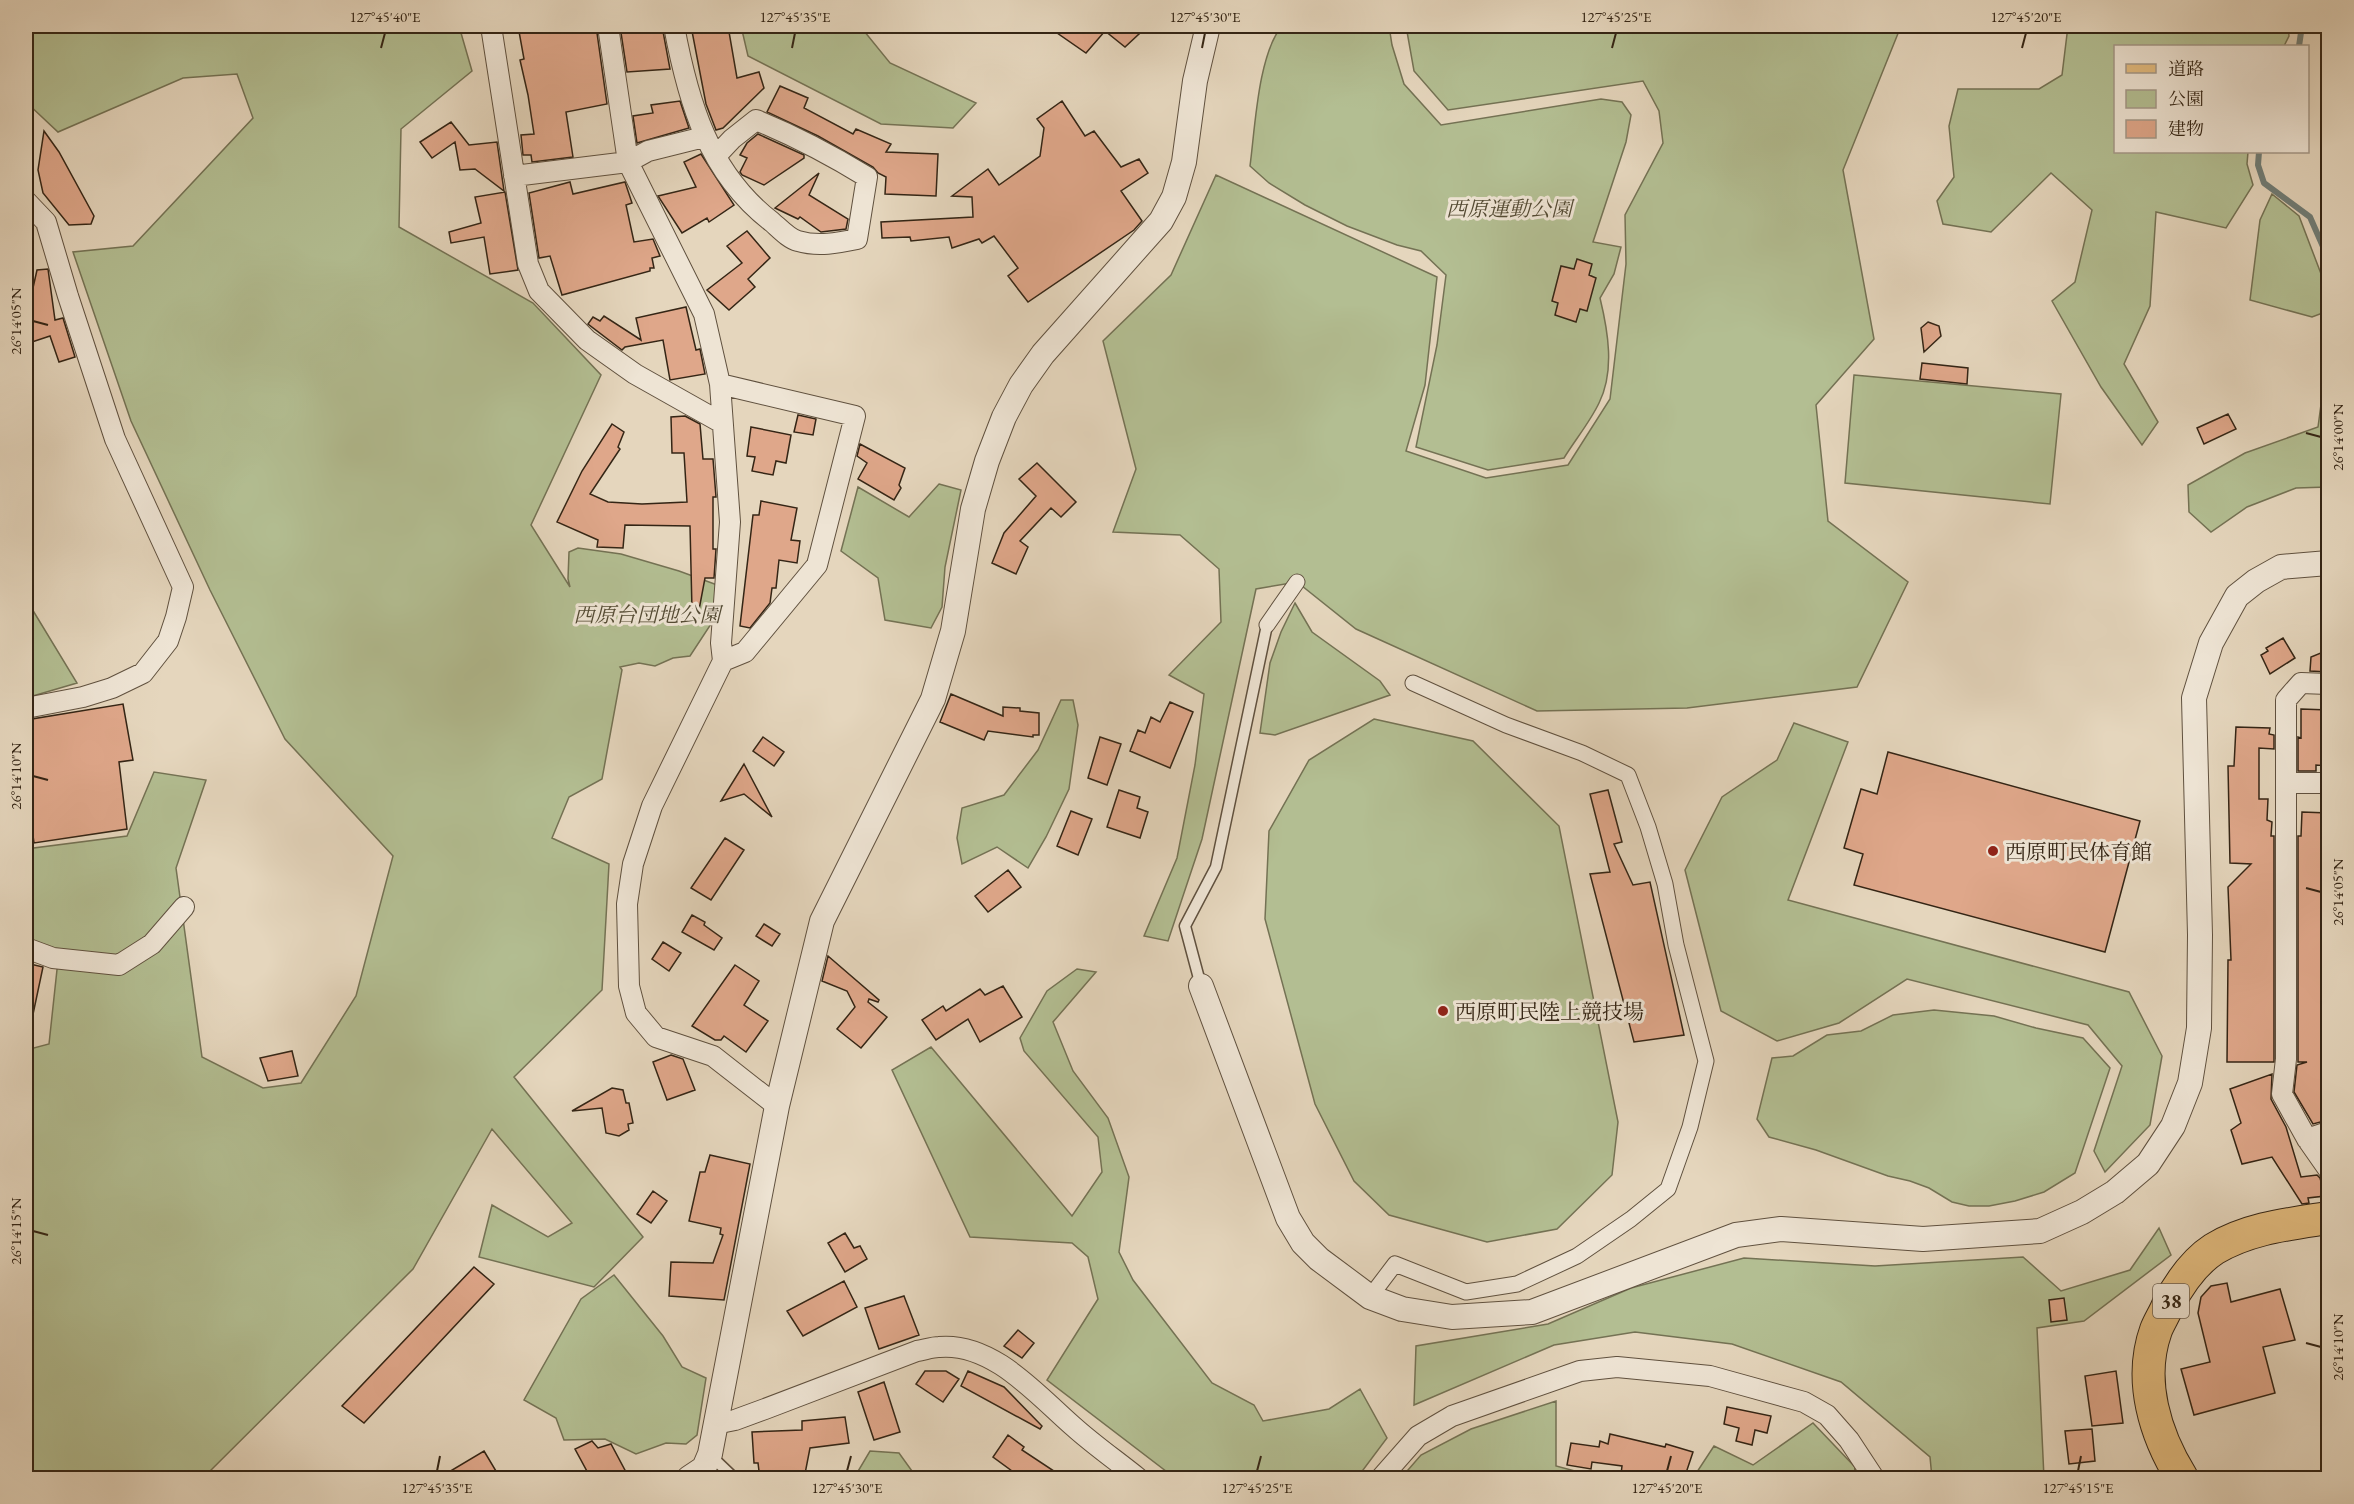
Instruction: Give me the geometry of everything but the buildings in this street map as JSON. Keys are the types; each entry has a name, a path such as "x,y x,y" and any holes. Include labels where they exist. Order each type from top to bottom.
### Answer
{"main road":[{"name":"38","path":"2182,1479 2159,1436 2151,1402 2149,1368 2156,1330 2174,1293 2192,1268 2214,1250 2257,1230 2328,1218"}],"street":[{"path":"491,26 528,264 539,291 587,340 636,374 722,423"},
{"path":"608,26 628,162 704,314 720,384 730,522 721,643 723,661 652,807 633,864 627,904 629,986 636,1014 656,1037 713,1056 777,1106"},
{"path":"674,26 684,80 704,137 716,156 730,178 761,214 796,241 828,245 857,239 867,177 837,158 756,120 732,139 716,156"},
{"path":"703,1470 715,1424 777,1106 822,921 933,699 953,631 973,509 987,461 1004,417 1021,385 1043,354 1161,221 1174,197 1184,162 1195,81 1208,26"},
{"path":"514,176 628,162 648,151 704,137"},
{"path":"26,201 46,222 115,439 183,587 168,641 143,673 112,688 83,697 26,708"},
{"path":"720,384 855,416 817,565 745,652 723,661"},
{"path":"1201,986 1288,1218 1303,1243 1319,1259 1370,1298 1402,1310 1452,1317 1532,1312 1736,1235 1781,1229 1923,1239 2040,1231 2082,1212 2115,1192 2148,1164 2173,1126 2190,1083 2199,1028 2200,935 2194,698 2211,643 2237,596 2256,581 2281,567 2328,564"},
{"path":"1267,625 1297,582"},
{"path":"1370,1298 1395,1264 1466,1292 1516,1284 1577,1256 1632,1219 1668,1189 1690,1127 1706,1061 1676,945 1665,884 1648,827 1628,775 1581,753 1506,725 1413,683"},
{"path":"2328,684 2301,683 2286,700 2286,1059 2282,1094 2328,1169"},
{"path":"2286,783 2328,783"},
{"path":"26,948 53,958 119,965 152,944 184,908"},
{"path":"2307,1138 2328,1132"},
{"path":"715,1424 765,1409 917,1351 940,1346 984,1356 1012,1372 1076,1429 1138,1479"},
{"path":"1381,1479 1418,1436 1452,1416 1581,1371 1617,1367 1710,1376 1804,1402 1827,1415 1849,1440 1874,1479"}],"lane":[{"path":"1201,986 1185,926 1216,867 1267,625"},
{"path":"703,1470 734,1479"}],"green space":[{"name":"西原台団地公園","path":"26,26 459,26 472,71 401,129 399,227 533,303 601,375 531,525 570,587 569,552 578,548 621,554 720,586 713,621 690,656 673,658 655,666 639,663 620,667 622,670 602,779 569,797 552,838 609,864 602,990 514,1077 643,1237 594,1287 479,1257 492,1205 548,1237 572,1223 492,1129 413,1269 203,1478 26,1478 26,1050 49,1044 59,951 26,940 26,849 127,836 154,772 206,780 176,868 202,1057 263,1088 301,1083 356,996 393,856 285,739 210,590 131,421 73,252 133,246 253,118 237,74 183,78 58,132 26,102"},
{"path":"741,26 860,26 890,63 976,103 953,128 881,124 748,56"},
{"name":"西原運動公園","path":"1282,26 1389,26 1392,45 1404,84 1441,125 1601,99 1622,102 1631,115 1626,142 1593,242 1621,247 1614,274 1600,298 1609,351 1607,378 1599,403 1564,458 1488,470 1416,447 1437,345 1446,275 1421,251 1397,245 1347,226 1305,205 1269,183 1250,166 1263,73 1274,39"},
{"path":"1406,26 1901,26 1843,170 1874,339 1816,405 1828,521 1908,582 1857,687 1687,708 1537,711 1356,629 1297,582 1256,589 1202,839 1168,941 1144,936 1177,858 1195,765 1204,694 1169,675 1221,622 1219,569 1180,535 1113,532 1136,469 1103,341 1171,275 1216,175 1437,277 1425,385 1406,451 1486,478 1568,465 1610,399 1626,264 1625,215 1663,143 1659,111 1643,81 1448,110 1414,71"},
{"path":"2068,26 2288,26 2289,36 2284,45 2114,45 2114,153 2248,153 2247,164 2253,185 2226,228 2156,212 2150,306 2124,364 2158,422 2142,445 2101,387 2052,301 2075,282 2092,210 2051,173 1991,232 1943,224 1937,201 1954,177 1949,126 1958,89 2039,89 2062,75"},
{"path":"2272,194 2299,216 2323,279 2328,282 2328,311 2312,317 2250,300 2260,220"},
{"path":"1854,375 2061,394 2050,504 1845,483"},
{"path":"2328,393 2328,487 2296,488 2247,507 2211,532 2189,512 2188,485 2245,453 2318,427 2322,397"},
{"path":"939,484 961,490 945,567 942,607 931,628 885,620 878,578 841,551 858,487 909,517"},
{"path":"26,599 77,683 26,698"},
{"path":"1295,603 1312,632 1380,681 1390,695 1275,735 1260,733 1270,663"},
{"path":"1061,700 1073,700 1078,725 1069,789 1028,868 997,847 962,864 957,838 962,808 1004,795 1038,750"},
{"name":"西原町民陸上競技場","path":"1374,719 1473,741 1559,826 1618,1122 1612,1175 1557,1229 1487,1242 1389,1215 1354,1181 1315,1104 1265,919 1269,831 1309,760"},
{"path":"1794,723 1848,742 1788,900 2129,992 2162,1056 2150,1125 2105,1172 2094,1151 2122,1066 2088,1025 1907,979 1839,1023 1777,1041 1721,1011 1685,870 1722,797 1777,760"},
{"path":"1077,969 1096,972 1053,1022 1073,1071 1108,1118 1129,1177 1119,1252 1133,1280 1212,1383 1254,1405 1263,1421 1329,1409 1360,1389 1387,1438 1357,1478 1175,1478 1047,1380 1098,1299 1088,1257 1072,1243 970,1237 892,1070 931,1047 1072,1216 1102,1172 1098,1137 1024,1051 1020,1038 1047,991"},
{"path":"1934,1010 1994,1016 2083,1038 2110,1068 2075,1173 2044,1192 1989,1206 1969,1206 1952,1202 1929,1188 1910,1181 1769,1137 1757,1119 1772,1058 1793,1056 1827,1035 1861,1031 1893,1015"},
{"path":"2159,1228 2171,1255 2084,1321 2037,1328 2044,1478 1932,1478 1930,1457 1841,1382 1732,1344 1635,1332 1554,1345 1414,1405 1416,1346 1548,1324 1631,1288 1744,1258 1875,1266 2023,1257 2061,1291 2130,1270"},
{"path":"614,1275 663,1336 682,1367 706,1378 697,1435 686,1444 666,1443 636,1454 605,1439 564,1440 556,1418 524,1400 581,1299"},
{"path":"1556,1401 1556,1466 1601,1478 1401,1478 1421,1455 1471,1429"},
{"path":"1813,1423 1855,1467 1854,1478 1693,1478 1714,1446 1753,1465"},
{"path":"870,1451 899,1453 917,1478 854,1478"}],"waterway":[{"path":"2299,45 2302,26"},
{"path":"2259,153 2258,165 2264,183 2310,217 2328,258"}],"place":[{"name":"西原町民体育館","path":"1993,851"},
{"name":"西原町民陸上競技場","path":"1443,1011"}]}
